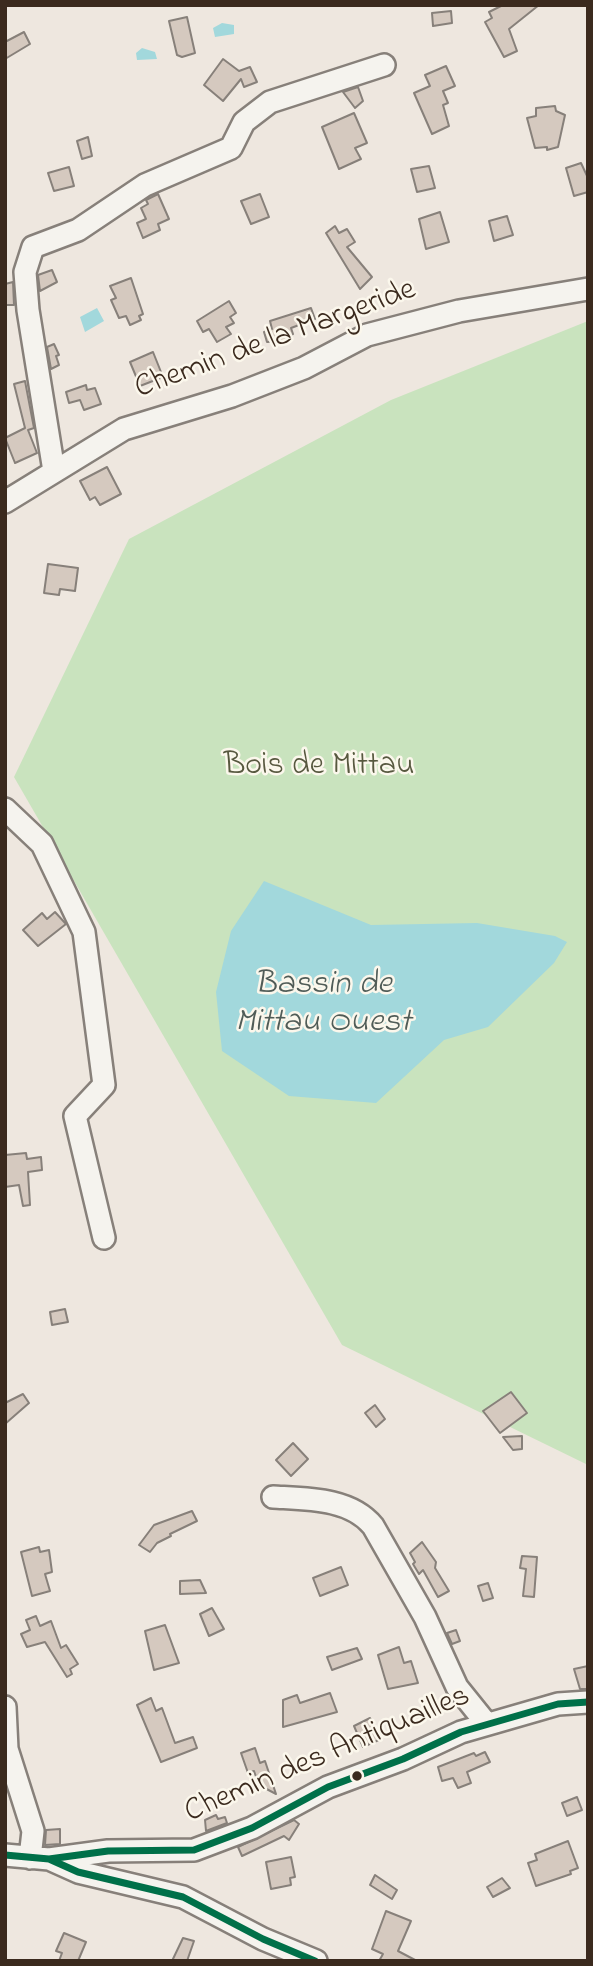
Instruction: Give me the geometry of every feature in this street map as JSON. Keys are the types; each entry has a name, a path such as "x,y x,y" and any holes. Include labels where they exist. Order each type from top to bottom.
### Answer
{"street":[{"path":"54,471 28,310 25,272 33,247 78,230 145,185 231,148 244,122 270,102 384,65"},
{"name":"Chemin de la Margeride","path":"5,502 124,429 249,390 304,368 367,335 459,311 588,289"},
{"path":"5,809 42,844 84,932 104,1085 75,1116 104,1238"},
{"path":"274,1497 312,1499 363,1513 425,1616 457,1687 486,1723"},
{"name":"Chemin des Antiquailles","path":"39,1859 108,1851 194,1850 252,1828 328,1787 486,1723 558,1704 588,1702"},
{"path":"5,1707 7,1749 39,1859"},
{"path":"5,1855 39,1859 78,1872 183,1897 263,1939 316,1961"}],"green space":[{"name":"Bois de Mittau","path":"588,321 588,1465 342,1345 14,777 129,539 391,400"}],"water":[{"path":"222,23 234,25 234,34 215,37 213,28"},
{"path":"142,48 155,52 157,59 137,60 136,53"},
{"path":"97,308 104,321 85,332 80,317"},
{"name":"Bassin de Mittau Ouest","path":"264,881 371,925 477,923 555,936 567,942 554,963 488,1027 444,1040 376,1103 289,1096 222,1051 216,992 231,931"}],"building":[{"path":"503,5 539,5 509,29 517,51 504,57 485,22 492,18 489,12"},
{"path":"451,11 452,23 433,26 432,13"},
{"path":"187,17 195,53 182,57 177,55 169,21"},
{"path":"24,32 30,44 5,59 5,42"},
{"path":"223,59 239,71 250,67 257,82 244,87 241,79 223,101 204,85"},
{"path":"446,66 455,86 443,91 448,103 443,105 449,126 432,134 414,93 430,86 425,75"},
{"path":"358,87 363,101 355,108 343,92"},
{"path":"555,106 556,111 565,115 558,147 547,150 547,147 535,148 527,118 536,116 536,108"},
{"path":"354,113 367,143 355,148 361,159 339,169 322,127"},
{"path":"88,137 92,156 82,159 77,141"},
{"path":"581,163 588,178 588,192 574,196 566,168"},
{"path":"429,166 435,188 417,192 411,169"},
{"path":"69,167 74,186 54,191 48,173"},
{"path":"158,194 169,219 158,224 160,230 143,238 137,223 146,219 141,208 148,204 146,200"},
{"path":"260,194 269,217 251,224 241,201"},
{"path":"440,212 449,242 426,249 419,219"},
{"path":"507,216 513,235 494,241 489,221"},
{"path":"335,226 339,233 347,229 355,242 347,247 372,277 360,289 326,233"},
{"path":"52,270 57,282 40,291 38,275"},
{"path":"131,278 143,314 139,316 141,320 130,325 126,316 119,318 111,300 116,298 110,286"},
{"path":"13,282 14,305 5,305 5,284"},
{"path":"229,301 236,313 230,317 234,323 226,327 231,334 217,342 209,329 203,332 197,321"},
{"path":"311,308 315,319 291,328 293,334 287,337 289,341 267,342 264,332 272,329 270,321"},
{"path":"54,344 59,355 56,356 59,365 51,369 47,347"},
{"path":"153,352 163,377 140,386 130,362"},
{"path":"25,381 34,428 28,430 37,453 15,463 5,438 25,428 14,384"},
{"path":"86,385 87,390 95,388 101,404 84,410 80,400 69,403 66,392"},
{"path":"107,467 121,494 100,505 95,497 90,500 80,481"},
{"path":"48,564 78,568 75,591 60,589 59,595 44,593"},
{"path":"55,912 66,924 38,946 23,930 42,913 47,919"},
{"path":"26,1153 27,1159 41,1157 42,1170 28,1172 30,1205 23,1206 19,1185 5,1187 5,1155"},
{"path":"65,1309 68,1322 52,1325 50,1312"},
{"path":"511,1392 527,1413 500,1433 483,1411"},
{"path":"23,1394 29,1403 5,1424 5,1403"},
{"path":"375,1405 385,1419 376,1427 365,1413"},
{"path":"522,1436 522,1449 513,1450 503,1437"},
{"path":"293,1443 308,1459 291,1476 276,1460"},
{"path":"192,1511 197,1521 170,1534 171,1536 157,1543 150,1552 139,1545 154,1525"},
{"path":"422,1542 436,1562 435,1568 449,1591 438,1597 423,1570 419,1574 413,1564 415,1562 410,1553"},
{"path":"39,1547 40,1552 49,1550 52,1572 45,1574 50,1591 32,1596 21,1552"},
{"path":"522,1556 537,1557 534,1597 523,1596 526,1569 520,1568"},
{"path":"341,1567 348,1585 320,1596 313,1578"},
{"path":"200,1580 206,1593 180,1594 180,1581"},
{"path":"488,1583 493,1598 483,1601 478,1586"},
{"path":"212,1608 224,1629 209,1636 200,1614"},
{"path":"36,1616 40,1626 51,1621 61,1648 66,1645 78,1664 70,1669 72,1674 67,1677 45,1642 27,1647 21,1634 30,1630 26,1620"},
{"path":"165,1625 179,1663 154,1670 145,1631"},
{"path":"456,1630 460,1641 452,1644 447,1633"},
{"path":"399,1647 404,1663 411,1661 418,1683 388,1689 378,1655"},
{"path":"357,1648 362,1659 332,1670 327,1657"},
{"path":"588,1666 588,1689 580,1689 574,1669"},
{"path":"330,1693 337,1712 283,1727 283,1700 297,1695 300,1703"},
{"path":"151,1698 156,1711 162,1708 175,1743 193,1737 197,1748 161,1762 137,1705"},
{"path":"370,1718 381,1739 363,1747 354,1726"},
{"path":"255,1748 260,1763 265,1761 276,1794 259,1785 254,1771 248,1773 241,1753"},
{"path":"485,1752 490,1762 467,1772 471,1783 458,1788 453,1778 442,1781 438,1767 474,1753 476,1756"},
{"path":"577,1797 582,1810 567,1816 562,1803"},
{"path":"216,1815 218,1819 225,1817 227,1823 206,1831 205,1820"},
{"path":"294,1820 299,1824 289,1840 284,1836 242,1856 238,1847"},
{"path":"60,1829 60,1844 45,1845 46,1830"},
{"path":"568,1841 578,1868 570,1871 571,1874 536,1886 528,1863 537,1860 535,1854"},
{"path":"291,1857 295,1877 290,1878 291,1885 271,1889 266,1862"},
{"path":"375,1875 397,1890 392,1899 370,1885"},
{"path":"502,1878 510,1888 493,1897 487,1887"},
{"path":"386,1911 411,1921 398,1951 417,1961 379,1961 383,1954 372,1949"},
{"path":"64,1933 86,1942 78,1961 59,1961 62,1953 56,1951"},
{"path":"183,1938 194,1941 187,1961 172,1961"}],"transit line":[{"path":"49,1859 108,1851 194,1850 252,1828 328,1787 403,1759 461,1732 558,1704 588,1702"},
{"path":"5,1855 49,1859 78,1872 183,1897 263,1939 315,1961"}]}
